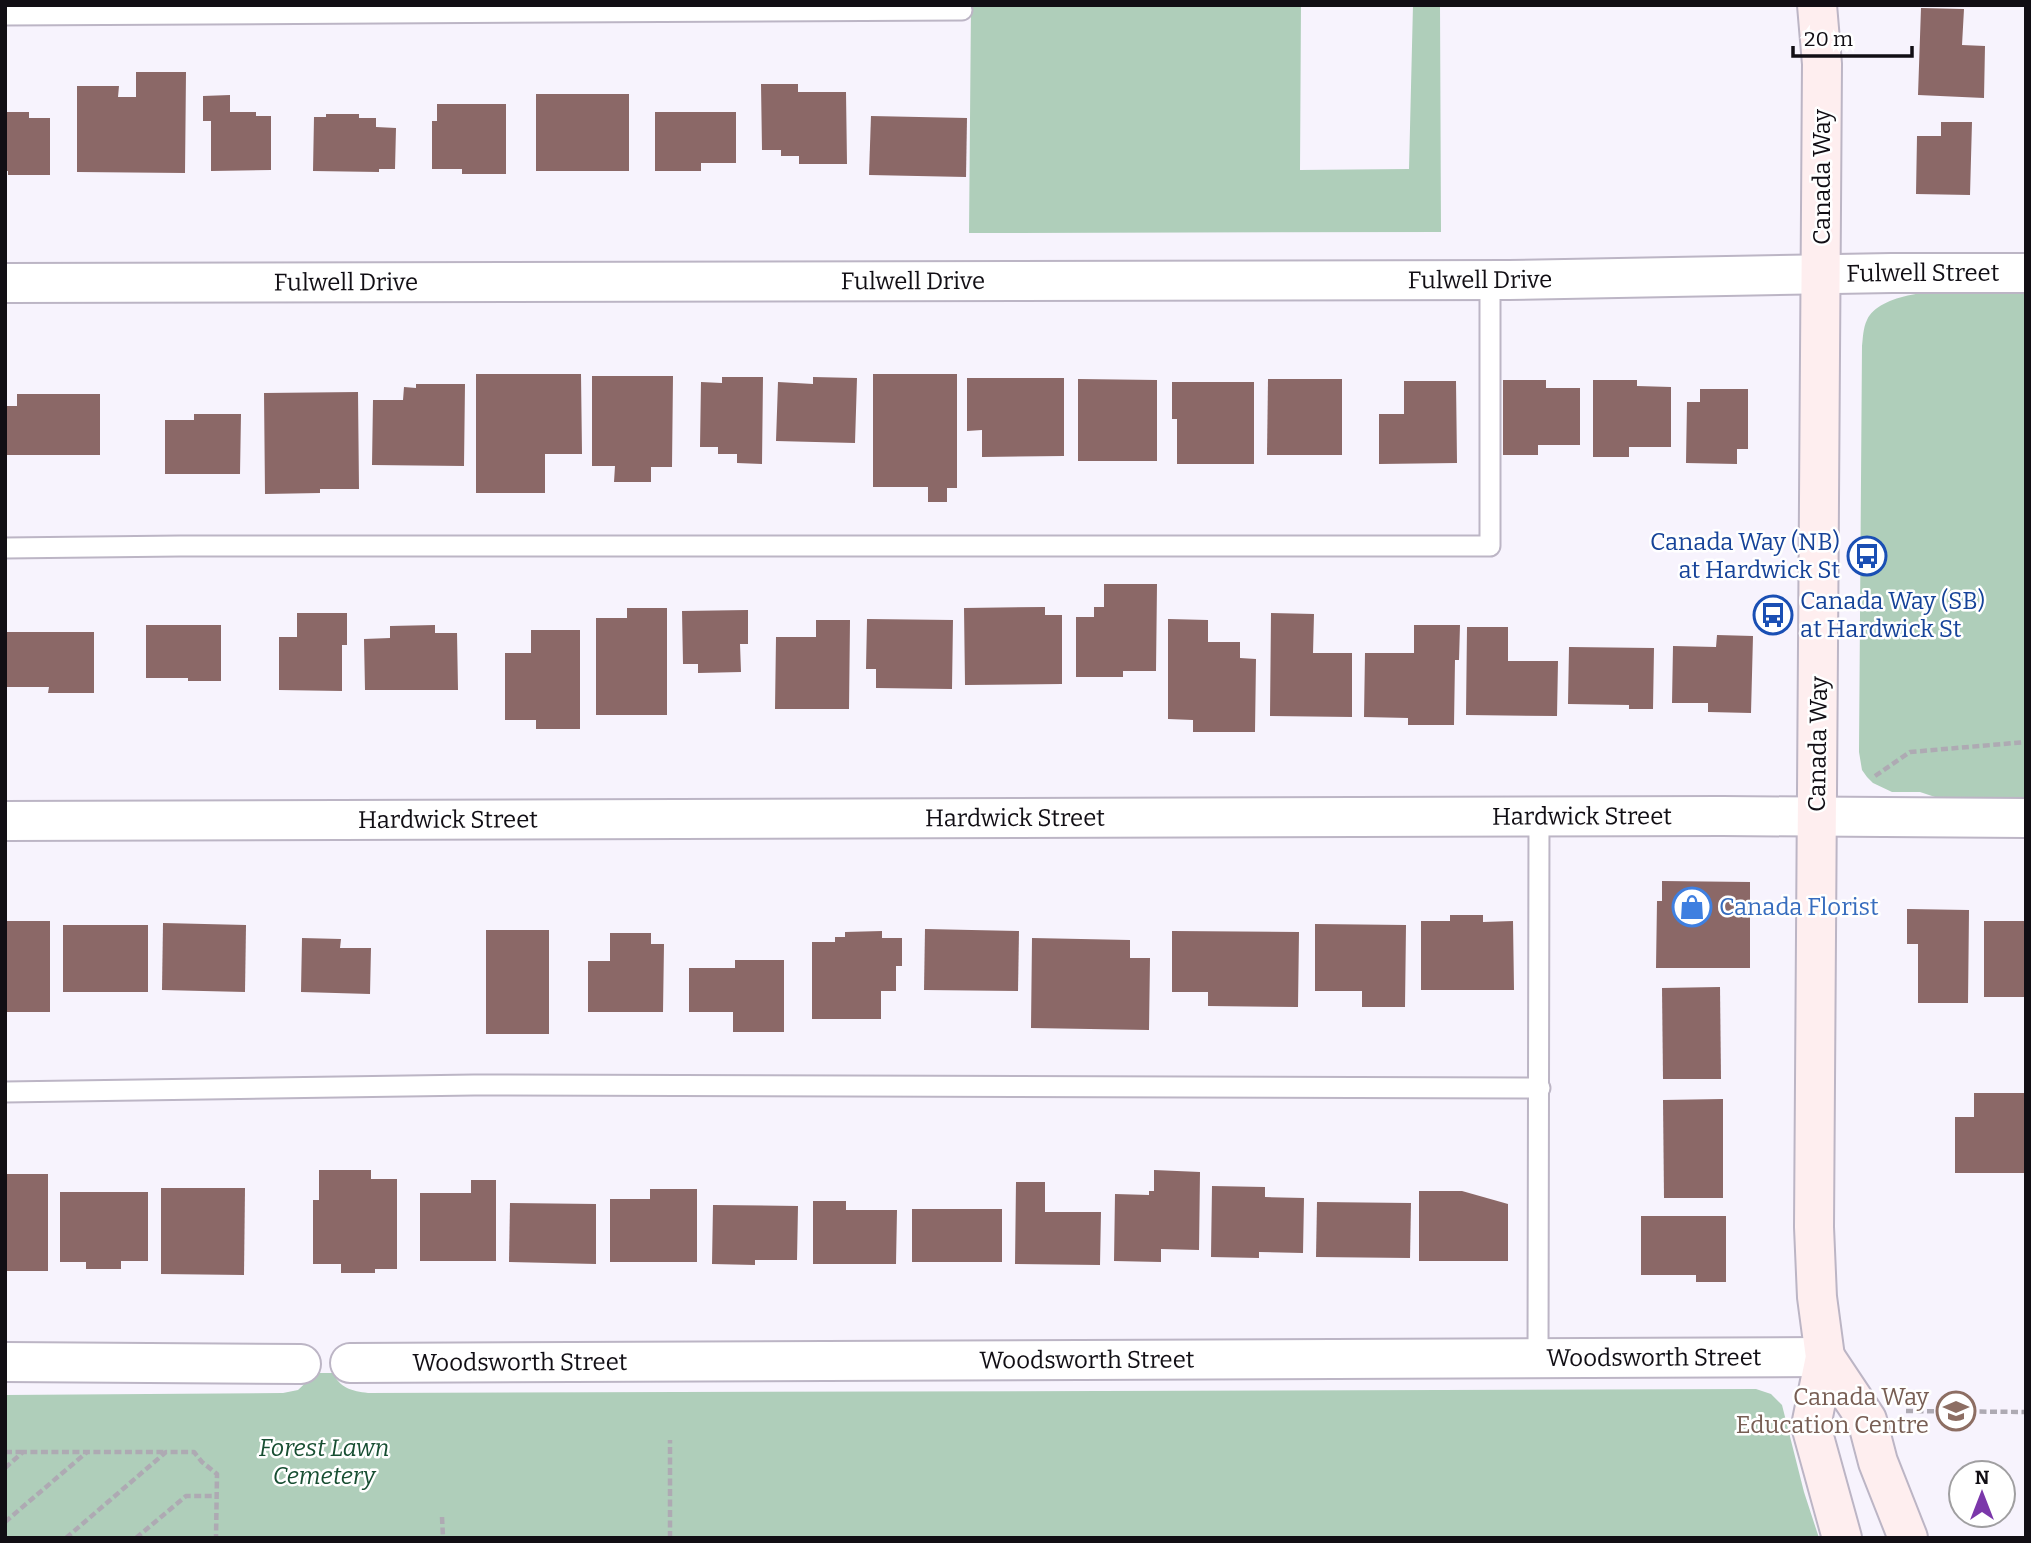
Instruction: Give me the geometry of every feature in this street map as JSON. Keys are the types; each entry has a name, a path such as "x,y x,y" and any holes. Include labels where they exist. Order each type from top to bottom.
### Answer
{"main road":[{"name":"Canada Way","path":"1817,5 1822,64 1814,1227 1817,1297 1825,1357 1811,1426 1842,1538"},
{"name":"Canada Way","path":"1825,1357 1867,1420 1878,1462 1908,1538"}],"street":[{"name":"Fulwell Street","path":"1821,275 1892,272 2026,273"},
{"name":"Fulwell Drive","path":"5,283 1490,281 1821,275"},
{"name":"Hardwick Street","path":"5,821 1539,816 2026,818"},
{"name":"Woodsworth Street","path":"350,1363 1825,1357"},
{"path":"5,1362 301,1364"}],"lane":[{"path":"5,15 962,10"},
{"path":"5,548 1490,546 1490,281"},
{"path":"1538,1359 1539,816"},
{"path":"5,1092 474,1085 1540,1088"}],"path":[{"path":"1867,777 1875,776 1910,752 2026,741"},
{"path":"1904,1411 2026,1412"},
{"path":"670,1440 670,1538"},
{"path":"5,1452 194,1452 217,1474 216,1538"},
{"path":"5,1468 23,1452"},
{"path":"5,1522 87,1452"},
{"path":"66,1538 166,1452"},
{"path":"136,1538 186,1496 217,1496"},
{"path":"443,1517 443,1538"}],"green space":[{"path":"971,5 1301,5 1300,170 1409,169 1413,5 1440,5 1441,232 969,233"},
{"path":"1964,290 2026,290 2026,798 1938,798 1920,792 1892,792 1867,777 1862,770 1859,752 1862,346 1865,326 1877,308 1894,299 1915,294"},
{"name":"Forest Lawn Cemetery","path":"316,1373 333,1373 347,1388 368,1393 1756,1389 1771,1394 1782,1405 1804,1492 1819,1538 5,1538 5,1395 283,1393 298,1390"}],"building":[{"path":"1921,8 1964,9 1962,45 1985,46 1984,98 1918,95"},
{"path":"136,72 186,72 185,173 77,172 77,86 119,86 118,97 136,97"},
{"path":"761,84 798,84 798,92 846,92 847,164 799,164 799,156 781,156 781,150 762,150"},
{"path":"536,94 629,94 629,171 536,171"},
{"path":"230,95 230,112 256,112 256,116 271,116 271,170 211,171 211,121 203,121 203,96"},
{"path":"437,104 506,104 506,174 462,174 462,169 432,169 432,121 437,121"},
{"path":"5,112 29,112 29,118 50,118 50,175 8,175 8,171 5,171"},
{"path":"655,112 736,112 736,163 701,163 701,171 655,171"},
{"path":"326,114 359,114 359,118 376,118 376,127 396,128 395,169 379,169 379,172 313,171 314,117 326,117"},
{"path":"871,116 967,118 966,177 869,175"},
{"path":"1941,122 1972,122 1970,195 1916,194 1917,136 1941,136"},
{"path":"476,374 581,374 582,454 545,454 545,493 476,493"},
{"path":"873,374 957,374 957,488 947,488 947,502 928,502 928,487 873,487"},
{"path":"592,376 673,376 672,467 651,467 651,482 614,482 615,466 592,466"},
{"path":"722,377 763,377 762,464 737,463 737,454 718,454 718,447 700,447 701,382 722,383"},
{"path":"813,377 857,378 855,443 776,441 778,382 813,384"},
{"path":"967,378 1064,378 1064,456 982,457 982,430 967,431"},
{"path":"1078,379 1157,380 1157,461 1078,461"},
{"path":"1268,379 1342,379 1342,455 1267,455"},
{"path":"1503,380 1546,380 1546,388 1580,388 1580,445 1538,445 1538,455 1503,455"},
{"path":"1593,380 1637,380 1637,386 1671,387 1671,447 1629,447 1629,457 1593,457"},
{"path":"1404,381 1456,381 1457,463 1379,464 1379,414 1404,414"},
{"path":"1172,382 1254,382 1254,464 1177,464 1177,419 1172,419"},
{"path":"416,384 465,384 464,466 372,465 373,400 403,400 404,387 416,388"},
{"path":"1700,389 1748,389 1748,449 1737,449 1737,464 1686,463 1687,402 1700,402"},
{"path":"358,392 359,489 265,494 264,393"},
{"path":"17,394 100,394 100,455 5,455 5,406 17,406"},
{"path":"194,414 241,414 240,474 165,474 165,420 194,420"},
{"path":"1104,584 1157,584 1156,671 1123,671 1123,677 1076,677 1076,617 1094,617 1094,607 1104,607"},
{"path":"1045,607 1045,615 1062,615 1062,684 965,685 964,608"},
{"path":"627,608 667,608 667,715 596,715 596,618 627,618"},
{"path":"748,610 748,644 740,644 741,672 698,673 698,664 683,664 682,611"},
{"path":"297,613 347,613 347,645 342,645 342,691 279,690 279,637 297,637"},
{"path":"1271,613 1314,614 1313,653 1352,653 1352,717 1270,716"},
{"path":"867,619 953,620 952,689 876,688 876,669 866,669"},
{"path":"1168,619 1208,620 1208,642 1240,642 1240,658 1256,659 1255,732 1193,732 1193,720 1168,719"},
{"path":"816,620 850,620 849,709 775,709 776,637 816,637"},
{"path":"146,625 221,625 221,681 146,678"},
{"path":"435,625 435,633 457,633 458,690 365,690 364,639 390,638 390,626"},
{"path":"1414,625 1460,625 1459,660 1455,660 1454,725 1408,725 1408,718 1364,717 1365,653 1414,653"},
{"path":"1467,627 1508,627 1508,661 1558,661 1557,716 1466,715"},
{"path":"531,630 580,630 580,729 536,729 536,720 505,720 505,653 531,653"},
{"path":"5,632 94,632 94,693 48,693 49,687 5,687"},
{"path":"1717,635 1753,636 1751,713 1708,712 1708,703 1672,703 1673,646 1716,647"},
{"path":"1569,647 1654,648 1653,709 1629,709 1629,705 1568,704"},
{"path":"1662,881 1750,882 1750,968 1656,968 1657,901 1662,901"},
{"path":"1907,909 1969,910 1968,1003 1918,1003 1918,944 1907,944"},
{"path":"1450,915 1483,915 1483,922 1513,921 1514,990 1421,990 1421,921 1450,921"},
{"path":"5,921 50,921 50,1012 5,1012"},
{"path":"1984,921 2026,921 2026,997 1984,997"},
{"path":"163,923 246,925 245,992 162,990"},
{"path":"1315,924 1406,925 1405,1007 1362,1007 1362,991 1315,991"},
{"path":"63,925 148,925 148,992 63,992"},
{"path":"925,929 1019,931 1018,991 924,990"},
{"path":"486,930 549,930 549,1034 486,1034"},
{"path":"882,931 882,938 902,938 902,966 896,966 896,991 881,991 881,1019 812,1019 812,942 835,942 835,937 845,937 845,932"},
{"path":"1172,931 1299,932 1298,1007 1208,1006 1208,992 1172,992"},
{"path":"610,933 651,933 651,944 664,944 663,1012 588,1012 588,961 610,961"},
{"path":"302,938 341,939 340,948 371,948 370,994 301,992"},
{"path":"1032,938 1130,940 1130,958 1150,958 1149,1030 1031,1028"},
{"path":"735,960 784,960 784,1032 733,1032 733,1012 689,1012 689,968 735,968"},
{"path":"1720,987 1721,1079 1663,1079 1662,988"},
{"path":"1974,1093 2026,1093 2026,1173 1955,1173 1955,1117 1974,1117"},
{"path":"1723,1099 1723,1198 1664,1198 1663,1100"},
{"path":"319,1170 371,1170 371,1179 397,1179 397,1269 375,1269 375,1273 341,1273 341,1264 313,1264 313,1200 319,1200"},
{"path":"1154,1170 1200,1172 1199,1250 1161,1249 1161,1262 1114,1261 1115,1194 1149,1195 1149,1191 1154,1191"},
{"path":"5,1174 48,1174 48,1271 5,1271"},
{"path":"471,1180 496,1180 496,1261 420,1261 420,1193 471,1193"},
{"path":"1016,1182 1045,1182 1045,1212 1101,1212 1100,1265 1015,1264"},
{"path":"1212,1186 1265,1187 1265,1197 1304,1198 1303,1253 1259,1252 1259,1258 1211,1257"},
{"path":"161,1188 245,1188 244,1275 161,1274"},
{"path":"650,1189 697,1189 697,1262 610,1262 610,1199 650,1199"},
{"path":"1419,1191 1462,1191 1508,1204 1508,1261 1419,1261"},
{"path":"60,1192 148,1192 148,1261 121,1261 121,1269 86,1269 86,1262 60,1262"},
{"path":"813,1201 846,1201 846,1210 897,1210 896,1264 813,1264"},
{"path":"1317,1202 1411,1203 1410,1258 1316,1257"},
{"path":"510,1203 596,1204 596,1264 509,1262"},
{"path":"713,1205 798,1206 797,1260 755,1260 755,1265 712,1264"},
{"path":"912,1209 1002,1209 1002,1262 912,1262"},
{"path":"1641,1216 1726,1216 1726,1282 1696,1282 1696,1275 1641,1275"}],"place":[{"name":"Canada Way (NB) at Hardwick St","path":"1867,556"},
{"name":"Canada Way (SB) at Hardwick St","path":"1773,615"},
{"name":"Canada Florist","path":"1692,907"},
{"name":"Canada Way Education Centre","path":"1956,1411"}]}
